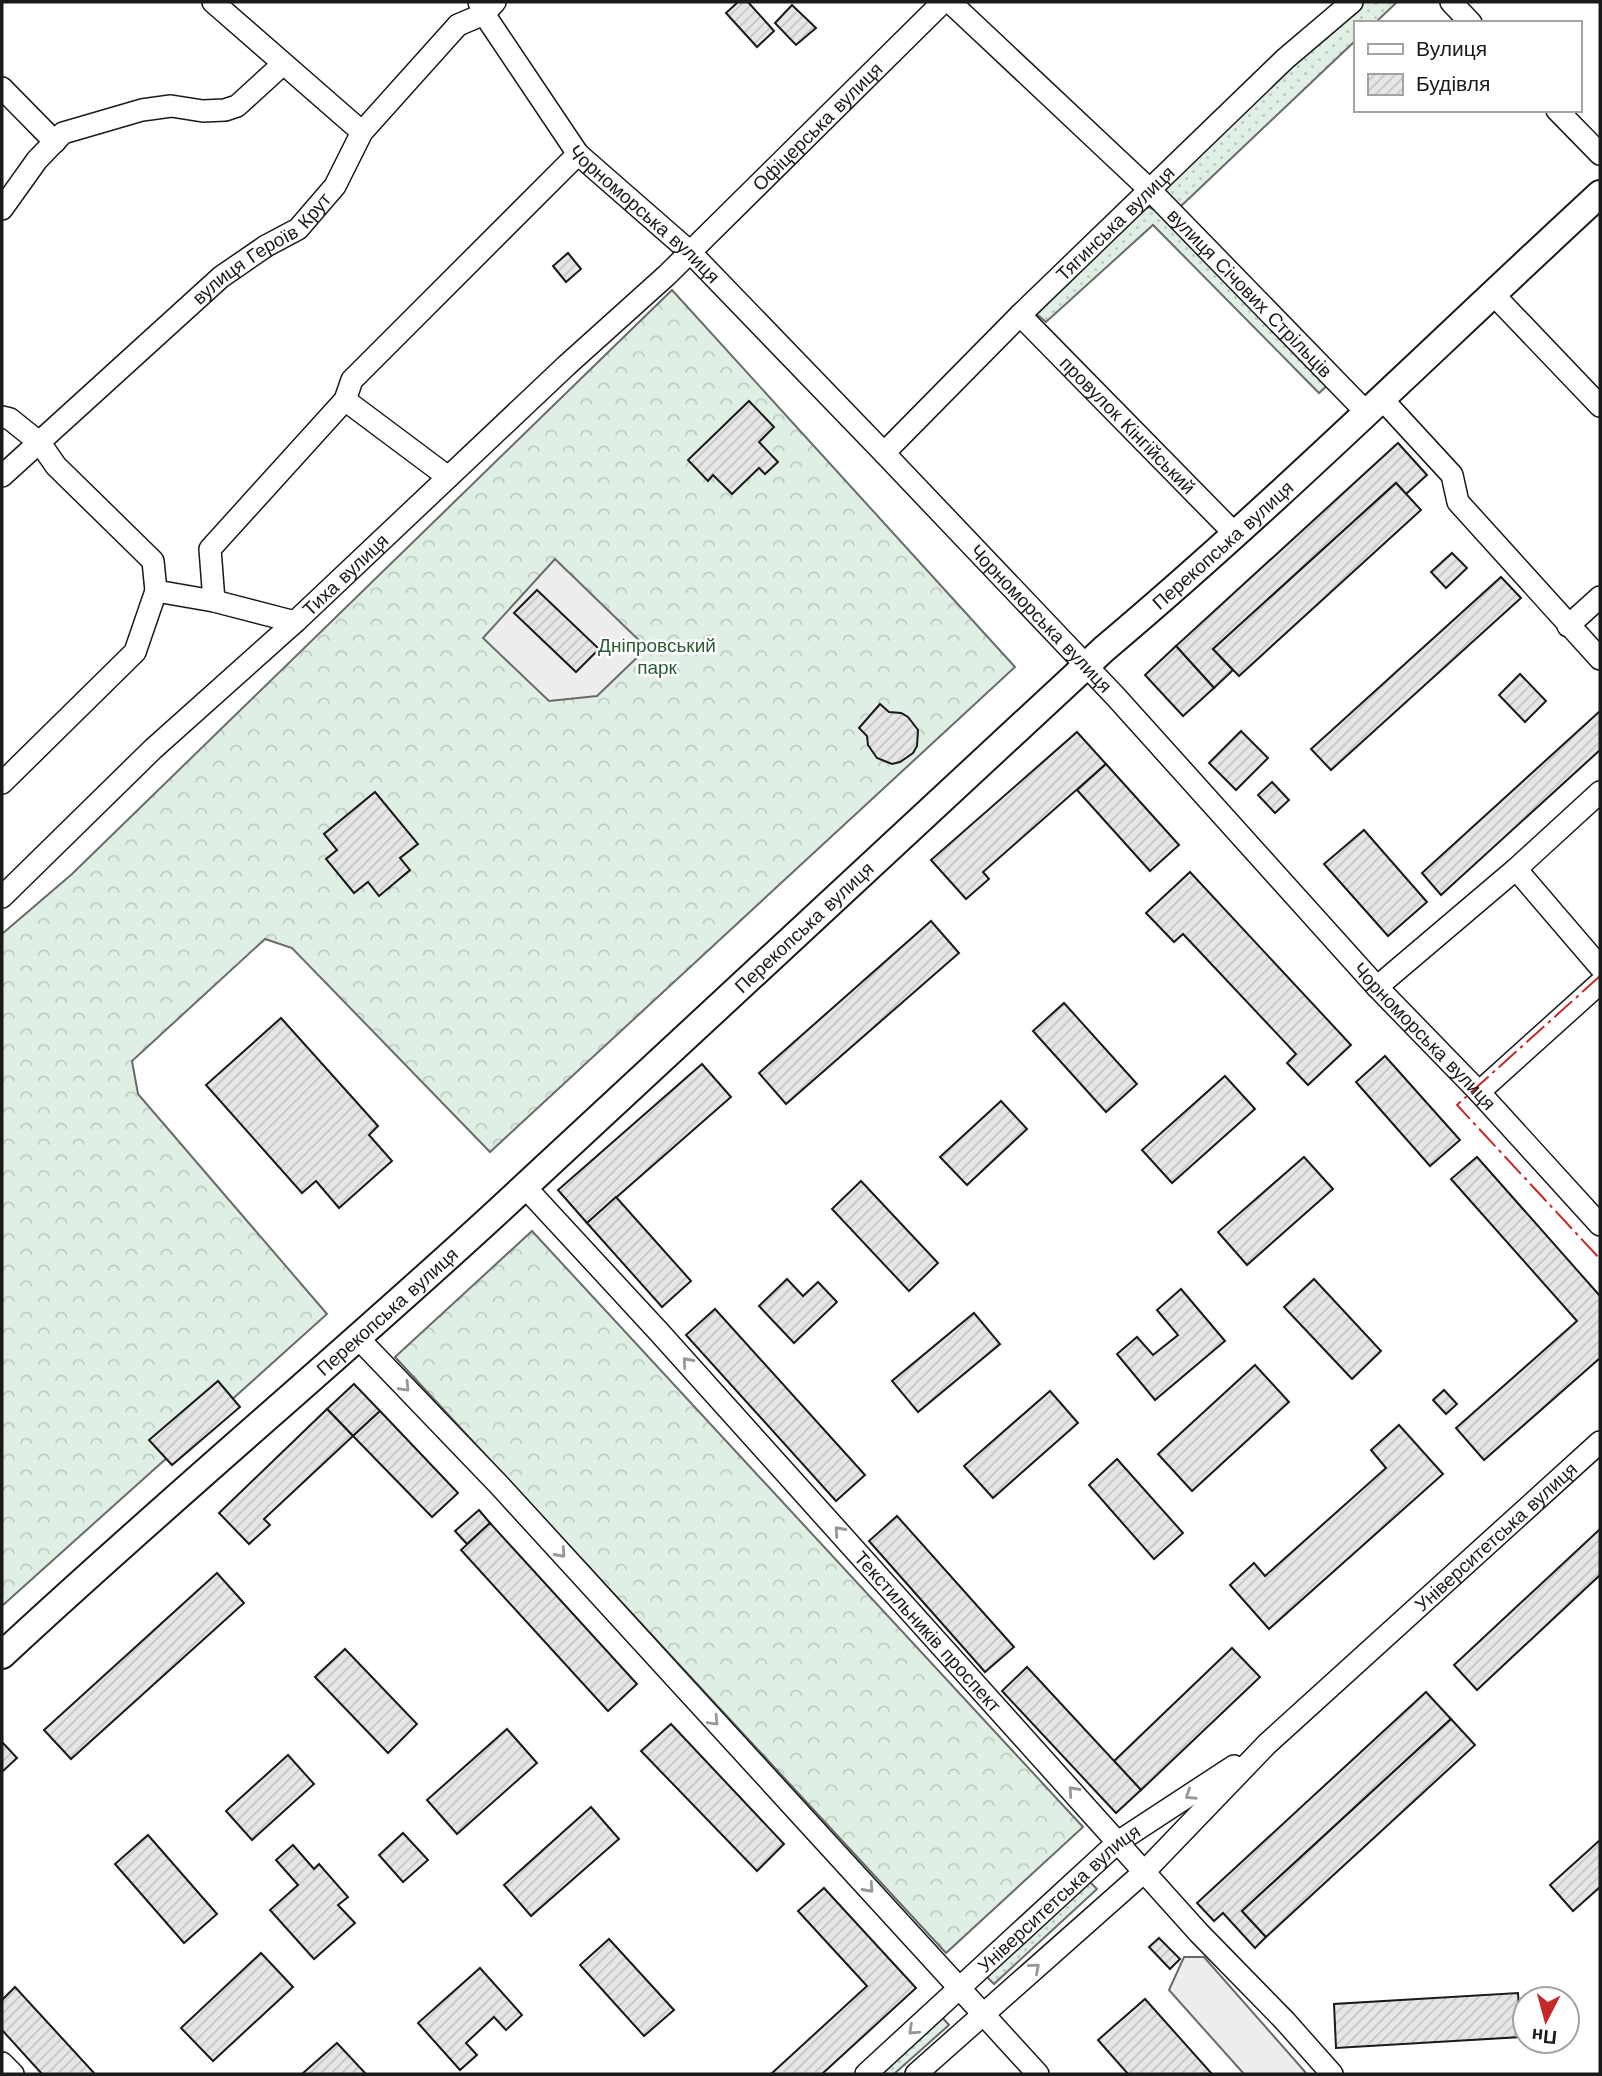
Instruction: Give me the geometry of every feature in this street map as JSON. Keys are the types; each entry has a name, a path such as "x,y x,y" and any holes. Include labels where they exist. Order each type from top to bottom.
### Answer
{"main road":[{"name":"Перекопська вулиця","path":"2,1655 119,1547 358,1338 525,1186 1086,666 1236,536 1600,194"}],"street":[{"path":"214,2 362,132"},
{"name":"Офіцерська вулиця","path":"689,251 943,2"},
{"name":"вулиця Січових Стрільців","path":"950,2 1375,406 1452,475 1458,502 1600,659"},
{"name":"Тягинська вулиця","path":"884,453 1020,315 1286,59 1352,2"},
{"path":"1451,2 1469,21"},
{"name":"Чорноморська вулиця","path":"486,6 578,154 689,251 884,453 1086,666 1377,987 1479,1092 1600,1225"},
{"name":"вулиця Героїв Крут","path":"2,476 222,277 266,246 298,229 335,186 362,132 458,25 486,6"},
{"path":"2,209 37,160 63,133 142,110 171,106 204,111 225,110 237,106 283,64"},
{"path":"2,88 55,142"},
{"path":"1560,112 1600,154"},
{"path":"214,601 210,549 345,400 352,380 578,154"},
{"name":"Тиха вулиця","path":"2,897 153,749 295,622 567,365 667,275 689,251"},
{"path":"1492,293 1600,406"},
{"name":"провулок Кінгійський","path":"1020,315 1236,536"},
{"path":"345,400 448,477"},
{"path":"2,783 135,652 156,591 153,561 56,466 40,443 5,412"},
{"path":"156,591 214,601 295,622"},
{"path":"1569,626 1600,597"},
{"path":"1377,987 1516,869 1600,792"},
{"path":"1516,869 1600,967"},
{"path":"1479,1092 1600,984"},
{"name":"Текстильників проспект","path":"525,1186 1144,1872 1332,2074"},
{"path":"358,1338 500,1486 1038,2074"},
{"name":"Університетська вулиця","path":"916,2074 1144,1872 1267,1744 1600,1442"},
{"name":"Університетська вулиця","path":"866,2074 1118,1842 1267,1744"},
{"path":"2,2063 13,2074"}],"green space":[{"path":"1362,2 1397,2 1377,21 1354,21 1354,42 1180,207 1164,190 1292,61"},
{"path":"1149,207 1161,214 1329,384 1319,393 1153,225 1046,322 1033,311 1139,211"},
{"name":"Дніпровський парк","path":"672,290 1015,667 490,1152 292,948 265,939 132,1061 138,1094 327,1314 2,1606 2,934 72,874"},
{"path":"532,1231 1083,1827 946,1953 395,1357"},
{"path":"1088,1880 1097,1889 994,1984 985,1975"},
{"path":"941,2016 949,2025 894,2074 877,2074"}],"shaded area":[{"path":"555,559 647,648 597,696 549,701 483,638"},
{"path":"1184,1957 1204,1957 1307,2074 1244,2074 1169,1990"}],"building":[{"path":"738,2 748,2 774,31 757,47 726,13"},
{"path":"792,5 816,28 796,45 775,23"},
{"path":"568,253 581,269 566,282 553,266"},
{"path":"749,401 774,427 759,442 778,462 765,474 759,468 732,494 713,475 708,481 688,460"},
{"path":"1398,443 1427,475 1406,494 1396,483 1213,649 1233,670 1214,688 1176,646"},
{"path":"1396,483 1421,510 1239,676 1213,649"},
{"path":"1452,553 1467,568 1446,588 1431,572"},
{"path":"1501,577 1521,598 1331,770 1311,749"},
{"path":"537,590 599,649 576,672 514,613"},
{"path":"1176,646 1214,688 1183,716 1145,675"},
{"path":"1520,674 1546,701 1525,722 1499,695"},
{"path":"880,704 889,712 908,717 918,730 917,746 913,753 900,762 892,764 877,758 868,745 867,736 859,728"},
{"path":"1600,711 1600,750 1441,895 1422,873"},
{"path":"1241,731 1268,758 1236,790 1209,763"},
{"path":"1077,732 1106,764 983,872 989,879 966,899 931,860"},
{"path":"1106,764 1179,845 1150,871 1077,790"},
{"path":"1272,782 1289,800 1275,813 1258,795"},
{"path":"375,792 418,844 400,858 410,870 379,896 368,882 354,893 326,859 337,850 324,834"},
{"path":"1364,830 1427,902 1388,936 1324,864"},
{"path":"1190,872 1351,1045 1308,1085 1287,1063 1296,1054 1183,934 1174,942 1146,913"},
{"path":"931,921 959,953 786,1104 759,1073"},
{"path":"1064,1003 1137,1084 1106,1112 1033,1031"},
{"path":"281,1018 378,1126 369,1135 392,1161 339,1208 316,1181 302,1193 206,1085"},
{"path":"1385,1056 1460,1140 1430,1166 1356,1082"},
{"path":"702,1064 731,1097 587,1223 558,1190"},
{"path":"1225,1076 1255,1109 1172,1183 1142,1150"},
{"path":"1001,1101 1027,1129 967,1185 940,1157"},
{"path":"1304,1157 1333,1189 1247,1265 1218,1232"},
{"path":"1477,1157 1600,1296 1600,1358 1484,1460 1456,1428 1577,1321 1451,1179"},
{"path":"861,1181 938,1263 909,1291 832,1209"},
{"path":"616,1197 691,1281 662,1307 587,1223"},
{"path":"787,1279 803,1296 818,1282 837,1302 794,1343 759,1306"},
{"path":"1314,1279 1381,1351 1352,1379 1284,1307"},
{"path":"1181,1289 1225,1341 1155,1400 1117,1354 1137,1337 1153,1355 1178,1335 1157,1310"},
{"path":"715,1309 865,1475 836,1501 686,1335"},
{"path":"974,1313 1000,1344 918,1412 892,1381"},
{"path":"1255,1365 1289,1402 1192,1491 1158,1454"},
{"path":"218,1381 240,1407 172,1465 149,1440"},
{"path":"354,1384 380,1411 353,1436 327,1409"},
{"path":"1444,1390 1457,1404 1446,1414 1433,1400"},
{"path":"1050,1391 1078,1423 993,1498 964,1466"},
{"path":"327,1409 353,1436 264,1519 270,1525 249,1544 219,1513"},
{"path":"380,1411 458,1493 432,1517 353,1436"},
{"path":"1399,1425 1443,1474 1269,1629 1230,1585 1254,1563 1265,1576 1386,1468 1371,1450"},
{"path":"1117,1459 1183,1533 1154,1559 1089,1485"},
{"path":"479,1510 490,1523 467,1544 455,1531"},
{"path":"897,1516 1014,1647 985,1672 869,1541"},
{"path":"490,1523 637,1684 608,1711 461,1550"},
{"path":"1600,1529 1600,1575 1477,1690 1454,1665"},
{"path":"217,1573 244,1603 71,1759 44,1730"},
{"path":"1232,1648 1260,1677 1141,1790 1114,1761"},
{"path":"345,1649 417,1724 388,1753 315,1677"},
{"path":"1027,1667 1141,1790 1116,1813 1002,1691"},
{"path":"1426,1692 1451,1719 1242,1911 1266,1937 1255,1948 1223,1913 1214,1921 1197,1903"},
{"path":"1451,1719 1475,1745 1266,1937 1242,1911"},
{"path":"671,1724 784,1844 757,1871 641,1751"},
{"path":"507,1729 537,1763 457,1834 427,1800"},
{"path":"2,1742 17,1758 2,1772"},
{"path":"288,1755 314,1784 252,1840 226,1811"},
{"path":"591,1807 619,1839 531,1916 504,1885"},
{"path":"403,1833 428,1860 403,1882 379,1855"},
{"path":"148,1835 217,1914 184,1943 115,1864"},
{"path":"1600,1840 1600,1887 1573,1911 1550,1885"},
{"path":"293,1845 314,1869 319,1864 348,1897 338,1905 355,1923 314,1959 270,1910 298,1885 276,1860"},
{"path":"824,1888 916,1988 822,2074 771,2074 867,1986 798,1911"},
{"path":"1159,1938 1180,1959 1170,1969 1149,1947"},
{"path":"609,1939 674,2010 644,2036 580,1965"},
{"path":"261,1953 293,1987 213,2061 181,2028"},
{"path":"480,1968 522,2015 506,2030 494,2017 466,2043 477,2055 460,2070 418,2023"},
{"path":"15,1987 95,2074 42,2074 2,2030 2,2000"},
{"path":"1511,1993 1511,2038 1336,2048 1334,2004"},
{"path":"1145,1999 1212,2074 1128,2074 1098,2040"},
{"path":"337,2043 366,2074 302,2074"}],"power":[{"path":"1600,976 1457,1105 1600,1259"}]}
